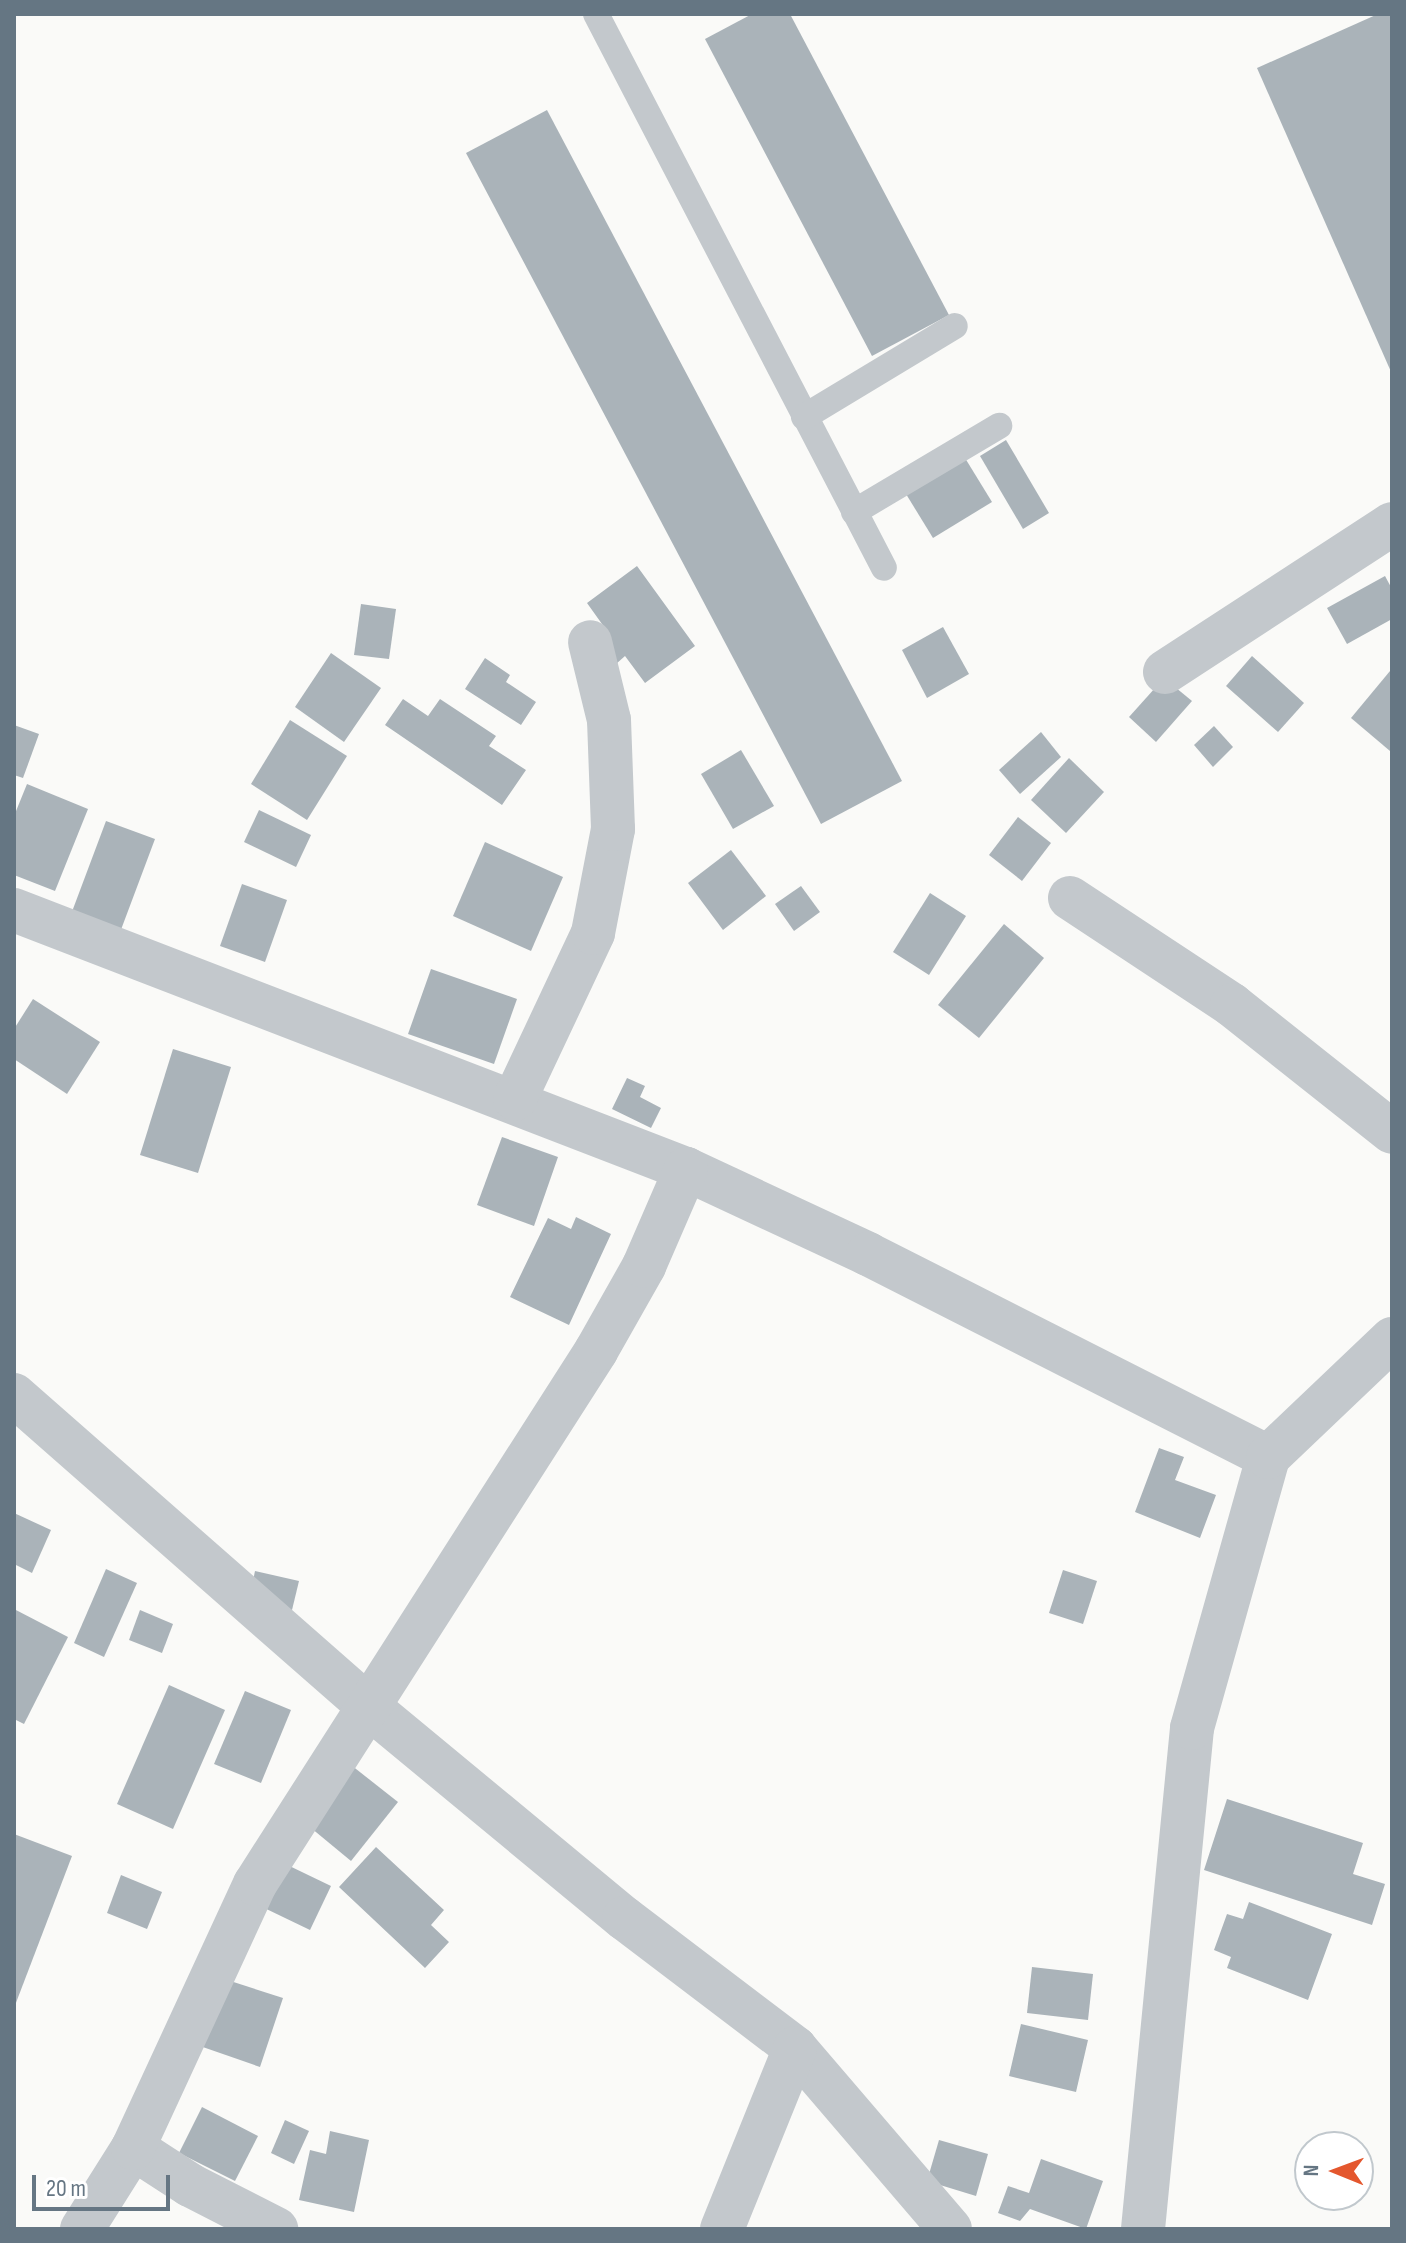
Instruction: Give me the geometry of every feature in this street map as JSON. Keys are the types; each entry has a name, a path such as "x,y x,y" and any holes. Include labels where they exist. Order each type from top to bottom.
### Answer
{"street":[{"path":"1165,672 1392,524"},
{"path":"515,1099 593,933 613,829 609,720 590,642"},
{"path":"1070,898 1232,1005 1392,1132"},
{"path":"14,910 515,1099 686,1169 868,1254 1268,1457"},
{"path":"82,2229 133,2148 255,1884 596,1351 644,1266 686,1169"},
{"path":"1143,2229 1192,1728 1268,1457 1392,1339"},
{"path":"14,1395 370,1708 624,1918 795,2048 950,2229"},
{"path":"722,2229 795,2048"},
{"path":"133,2148 190,2185 276,2229"}],"lane":[{"path":"596,14 884,568"},
{"path":"804,417 955,326"},
{"path":"854,512 999,426"}],"building":[{"path":"752,14 790,14 949,315 872,356 705,39"},
{"path":"1378,14 1392,14 1392,374 1257,68"},
{"path":"547,110 902,781 821,824 466,153"},
{"path":"1006,440 1049,513 1023,529 980,456"},
{"path":"965,458 992,502 933,538 906,494"},
{"path":"637,566 695,646 645,683 625,656 616,664 607,631 587,603"},
{"path":"1385,576 1392,589 1392,619 1347,644 1327,608"},
{"path":"361,604 396,609 389,659 354,655"},
{"path":"943,627 969,674 927,698 902,650"},
{"path":"331,653 381,688 344,742 295,707"},
{"path":"1252,656 1304,703 1278,732 1226,686"},
{"path":"485,658 510,675 506,682 536,702 521,725 465,689"},
{"path":"1390,671 1392,748 1390,751 1351,718"},
{"path":"1164,678 1192,701 1156,742 1129,717"},
{"path":"403,699 428,716 440,699 496,736 489,746 526,770 502,805 385,725"},
{"path":"290,720 347,756 307,820 251,784"},
{"path":"14,725 39,734 23,778 14,775"},
{"path":"1214,726 1233,747 1213,767 1194,745"},
{"path":"1041,732 1061,757 1020,794 999,770"},
{"path":"741,750 774,806 733,829 701,774"},
{"path":"1069,758 1104,792 1066,833 1031,800"},
{"path":"27,784 88,809 55,891 14,875 14,816"},
{"path":"259,810 311,835 296,867 244,842"},
{"path":"1018,817 1051,843 1022,881 989,855"},
{"path":"106,821 155,839 116,943 67,925"},
{"path":"485,842 563,877 531,951 453,916"},
{"path":"731,850 766,896 723,930 688,883"},
{"path":"242,884 287,900 265,962 220,946"},
{"path":"801,886 820,912 794,931 775,904"},
{"path":"930,893 966,916 929,975 893,952"},
{"path":"1004,924 1044,958 979,1038 938,1005"},
{"path":"431,969 517,999 494,1064 408,1034"},
{"path":"33,999 100,1042 67,1094 14,1059 14,1029"},
{"path":"173,1049 231,1067 198,1173 140,1155"},
{"path":"627,1078 645,1086 640,1097 661,1108 651,1128 612,1109"},
{"path":"502,1137 558,1157 534,1226 477,1205"},
{"path":"576,1217 611,1234 569,1325 510,1297 548,1218 571,1229"},
{"path":"1159,1448 1184,1457 1175,1480 1216,1495 1200,1538 1135,1512"},
{"path":"14,1513 51,1530 32,1573 14,1564"},
{"path":"106,1569 137,1583 104,1657 74,1643"},
{"path":"1063,1570 1097,1581 1083,1624 1049,1613"},
{"path":"255,1571 299,1581 292,1610 249,1600"},
{"path":"14,1609 68,1637 24,1724 14,1719"},
{"path":"140,1610 173,1624 162,1653 129,1640"},
{"path":"169,1685 225,1710 173,1829 117,1804"},
{"path":"245,1691 291,1710 261,1783 214,1764"},
{"path":"351,1765 398,1802 351,1861 305,1823"},
{"path":"1227,1799 1363,1843 1353,1874 1385,1884 1372,1925 1204,1870"},
{"path":"14,1834 72,1856 14,2008"},
{"path":"376,1847 444,1910 431,1925 449,1942 425,1968 339,1887"},
{"path":"277,1860 331,1886 310,1930 256,1904"},
{"path":"121,1875 162,1892 147,1929 107,1913"},
{"path":"1249,1902 1332,1934 1308,2000 1227,1968 1231,1957 1214,1950 1227,1914 1243,1919"},
{"path":"1032,1967 1093,1974 1088,2020 1027,2013"},
{"path":"218,1977 283,1998 260,2067 197,2045"},
{"path":"1021,2024 1088,2040 1076,2092 1009,2076"},
{"path":"202,2107 258,2136 235,2181 179,2153"},
{"path":"285,2120 309,2131 294,2164 271,2153"},
{"path":"330,2131 369,2140 354,2212 299,2200 310,2150 326,2154"},
{"path":"939,2140 988,2154 976,2196 927,2181"},
{"path":"1041,2159 1103,2181 1086,2229 1030,2209 1020,2221 998,2213 1008,2186 1029,2193"}]}
